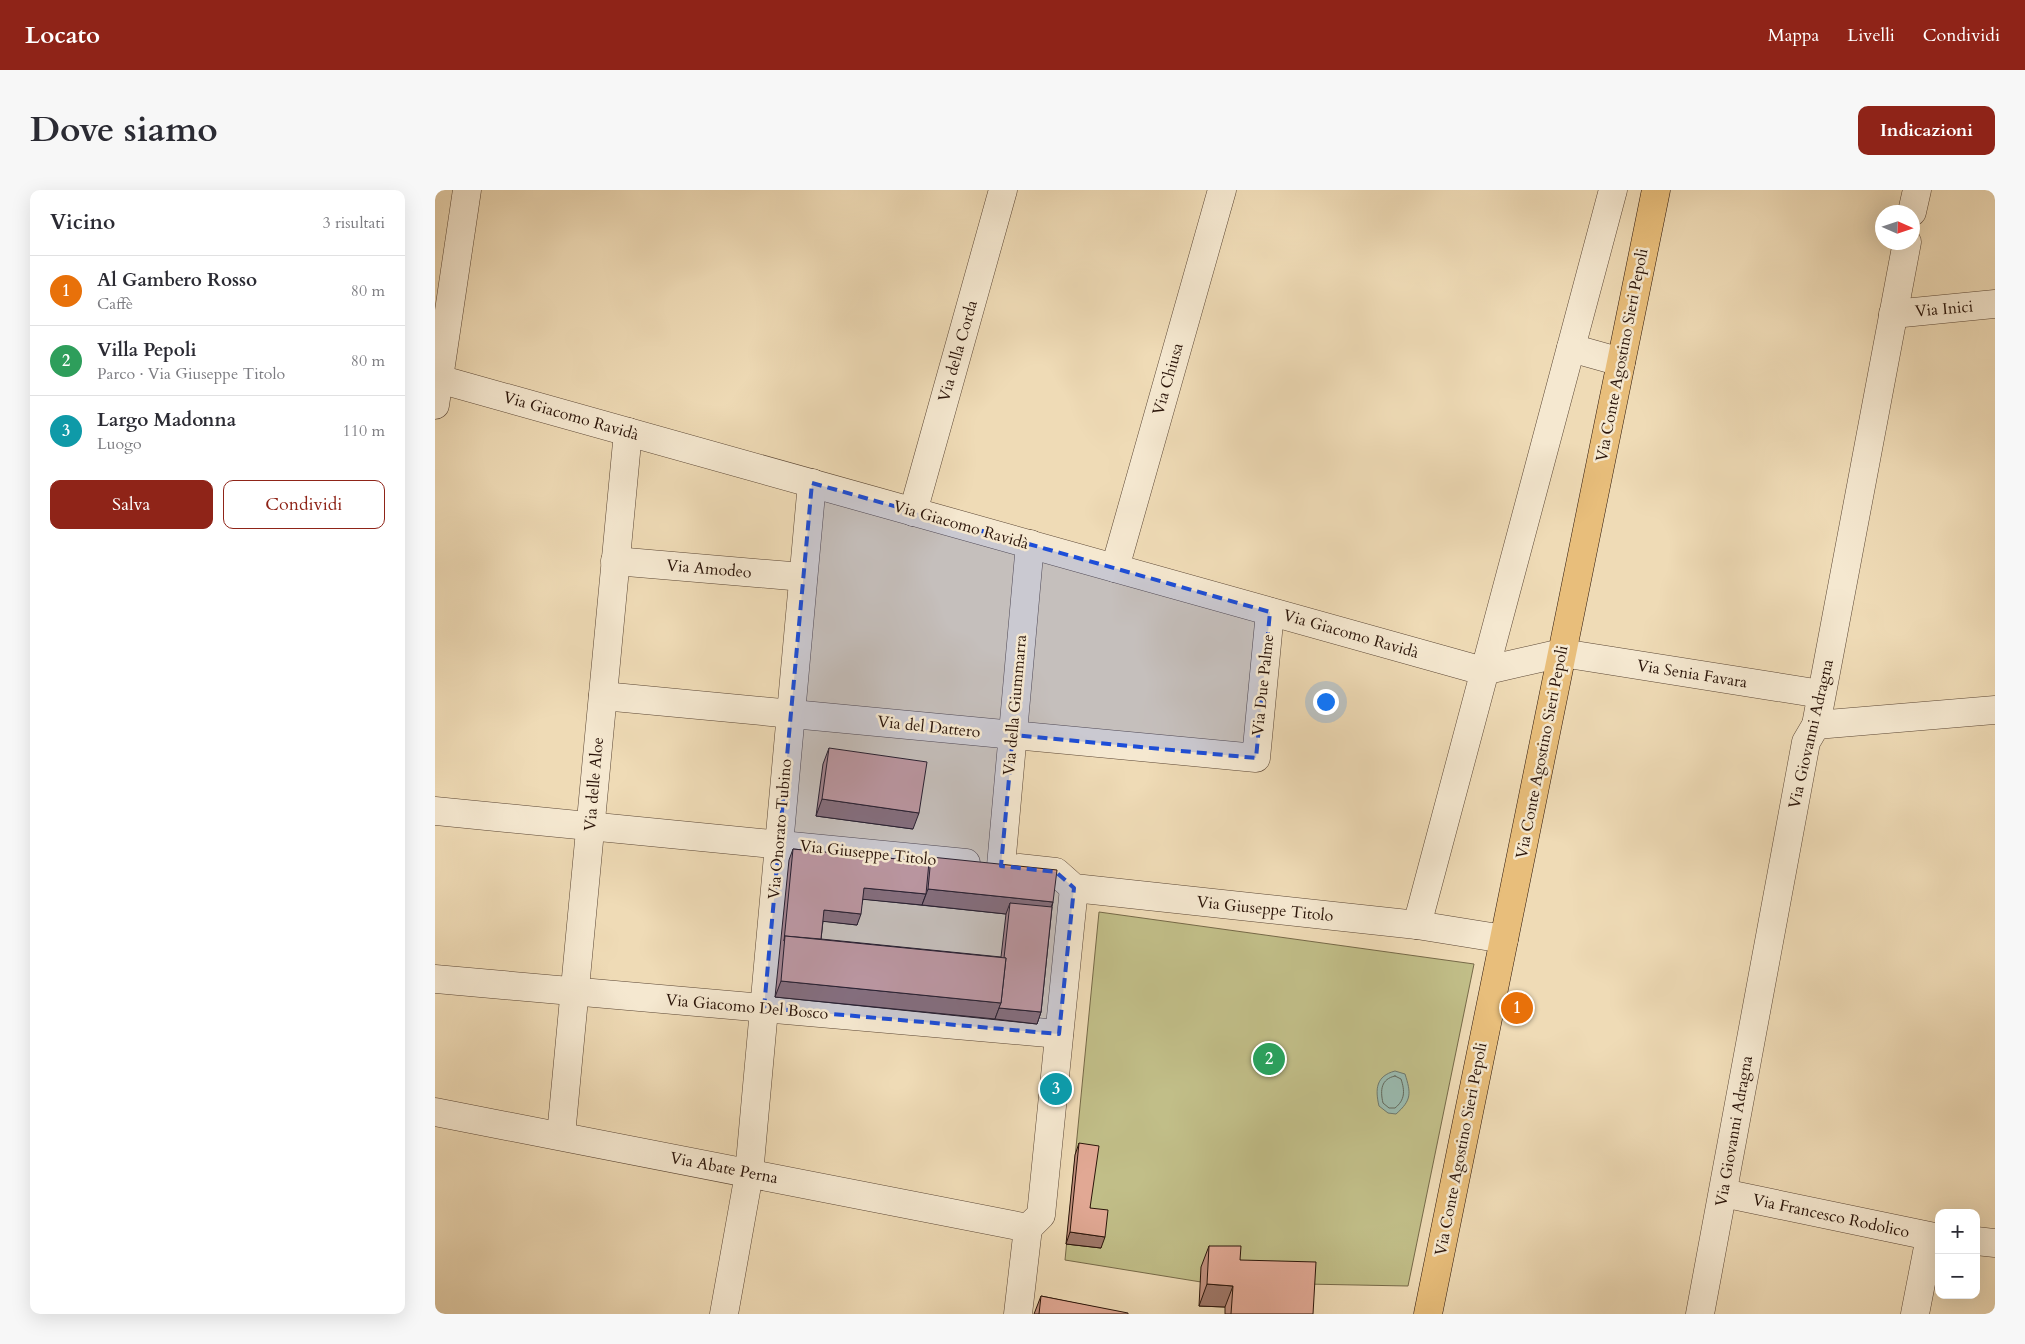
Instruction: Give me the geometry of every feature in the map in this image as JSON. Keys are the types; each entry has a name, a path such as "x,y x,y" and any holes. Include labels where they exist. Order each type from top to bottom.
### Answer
{"main road":[{"name":"Via Conte Agostino Sieri Pepoli","path":"1428,1314 1655,190"}],"street":[{"path":"436,387 467,190"},
{"name":"Via della Corda","path":"913,512 1003,190"},
{"name":"Via Chiusa","path":"1115,568 1221,190"},
{"path":"1417,924 1483,671 1613,190"},
{"path":"1914,205 1917,190"},
{"name":"Via Giovanni Adragna","path":"1700,1314 1805,742 1815,725 1905,250"},
{"name":"Via Inici","path":"1893,314 1995,304"},
{"path":"1571,348 1621,362"},
{"name":"Via Giacomo Ravidà","path":"436,387 628,432 1483,671"},
{"name":"Via delle Aloe","path":"561,1135 628,432"},
{"name":"Via Onorato Tubino","path":"724,1314 749,1174 812,483"},
{"name":"Via della Giummarra","path":"1001,866 1030,544"},
{"name":"Via Amodeo","path":"615,561 803,577"},
{"name":"Via Due Palme","path":"1256,758 1270,612"},
{"path":"1483,671 1562,653"},
{"name":"Via Senia Favara","path":"1562,653 1821,694"},
{"name":"Via del Dattero","path":"603,696 1256,758"},
{"path":"1815,725 1995,710"},
{"name":"Via Giuseppe Titolo","path":"435,811 1056,872 1074,888 1417,924 1504,938"},
{"path":"1018,1314 1022,1235 1041,1215 1074,888"},
{"name":"Via Giacomo Del Bosco","path":"435,980 1059,1034"},
{"name":"Via Abate Perna","path":"435,1112 561,1135 749,1174 1022,1235"},
{"name":"Via Francesco Rodolico","path":"1723,1193 1935,1238"},
{"path":"1915,1314 1935,1238"},
{"path":"1980,1241 1995,1243"}],"highlighted area":[{"path":"812,483 1270,612 1256,758 1013,735 1001,866 1056,872 1074,888 1059,1034 764,1008"}],"shaded area":[{"path":"1099,912 1474,964 1408,1286 1201,1282 1065,1260"}],"water":[{"path":"1395,1071 1405,1074 1409,1091 1405,1105 1396,1114 1388,1113 1379,1106 1377,1094 1378,1084 1384,1076"}],"building":[{"path":"829,748 927,762 919,813 822,799"},
{"path":"793,849 929,862 926,894 864,888 861,914 824,910 821,939 785,936 784,941"},
{"path":"931,857 1057,870 1053,902 928,889"},
{"path":"1010,903 1052,907 1041,1012 999,1008 1006,958 1004,958"},
{"path":"785,936 1006,958 1001,1003 781,981"},
{"path":"1079,1143 1099,1146 1090,1208 1108,1210 1105,1237 1070,1232"},
{"path":"1209,1246 1241,1246 1240,1260 1316,1262 1313,1314 1231,1314 1233,1286 1207,1284"},
{"path":"1041,1296 1128,1313 1128,1314 1039,1314"}],"place":[{"name":"Al Gambero Rosso","path":"1517,1008"},
{"name":"Villa Pepoli","path":"1269,1059"},
{"name":"Largo Madonna","path":"1056,1089"}]}
